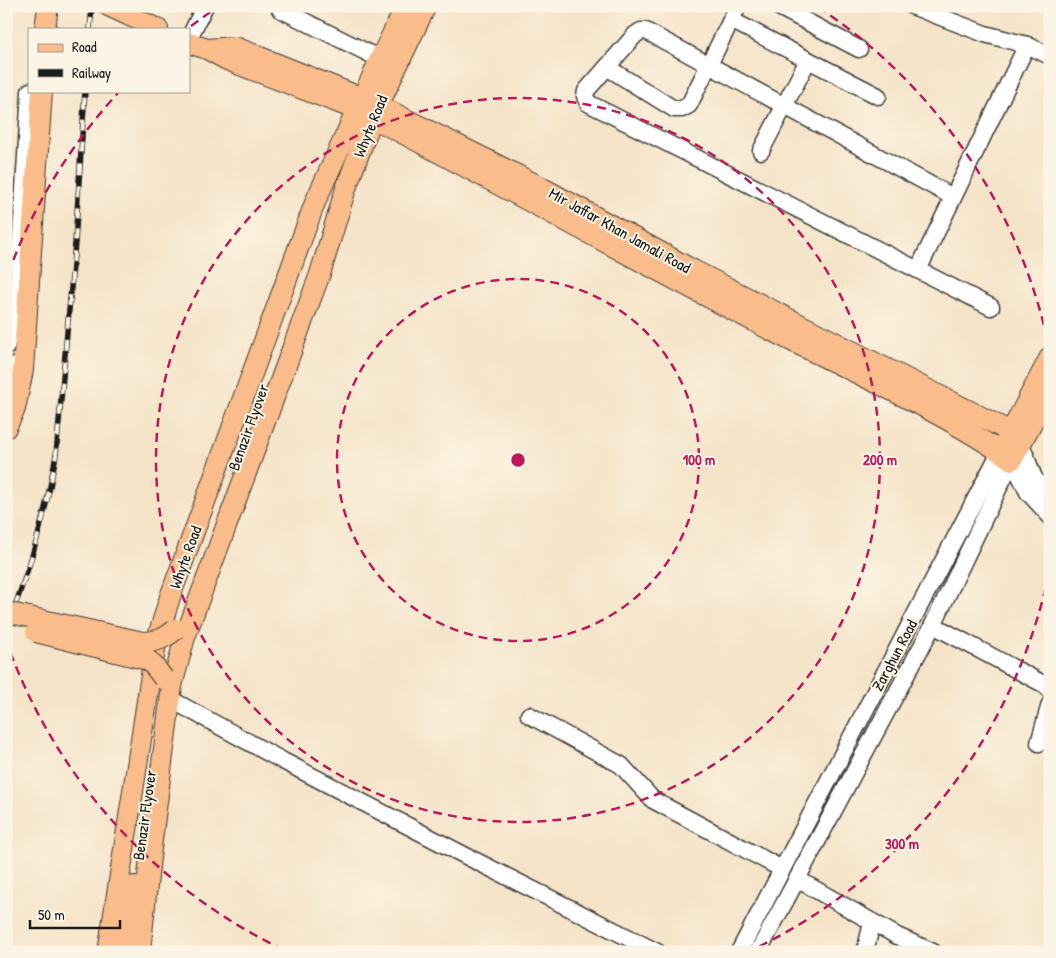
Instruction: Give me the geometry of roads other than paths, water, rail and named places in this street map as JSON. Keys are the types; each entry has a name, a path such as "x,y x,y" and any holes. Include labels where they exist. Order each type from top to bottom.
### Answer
{"main road":[{"path":"45,28 48,6"},
{"path":"388,62 406,6"},
{"path":"388,62 426,6"},
{"path":"112,8 156,28"},
{"name":"Mir Jaffar Khan Jamali Road","path":"198,46 227,60 367,108 539,186 1011,447"},
{"name":"Whyte Road","path":"108,952 156,643 174,587 316,200 367,108 388,62"},
{"path":"6,428 15,409 23,370 42,92"},
{"name":"Whyte Road","path":"140,952 170,699 185,637 320,274 346,188 367,108"},
{"name":"Whyte Road","path":"320,226 326,180"},
{"name":"Whyte Road","path":"320,226 346,188"},
{"name":"Benazir Flyover","path":"125,952 164,679 170,649 320,226"},
{"name":"Zarghun Road","path":"1011,447 1050,358"},
{"name":"Zarghun Road","path":"1011,447 1050,388"},
{"path":"6,612 143,642 158,641 169,636 176,629"},
{"path":"6,624 144,658 151,662 164,679"}],"street":[{"path":"190,36 205,6"},
{"path":"281,6 280,9 388,62"},
{"path":"776,6 858,49"},
{"path":"912,6 985,34 1027,45 1050,56"},
{"path":"608,68 674,109 689,105 735,13 808,60 878,96"},
{"path":"953,197 646,31 641,31 635,35 586,91 585,96 588,103 991,307"},
{"path":"918,270 1027,45"},
{"path":"761,151 808,60"},
{"path":"6,395 13,372 18,335 17,302 30,92"},
{"path":"6,347 17,302"},
{"path":"1011,447 1050,497"},
{"path":"1011,447 1028,492 1050,516"},
{"name":"Zarghun Road","path":"758,952 933,625 1011,447"},
{"name":"Zarghun Road","path":"738,952 1011,447"},
{"path":"933,625 1047,686 1050,691"},
{"path":"170,699 283,761 657,952"},
{"path":"1039,743 1050,704"},
{"path":"529,715 620,764 653,800 782,869"},
{"path":"796,879 872,923 933,952"},
{"path":"865,952 872,923"}],"railway":[{"path":"90,28 92,6"},
{"path":"6,628 36,543 56,455 75,243 85,92"}]}
